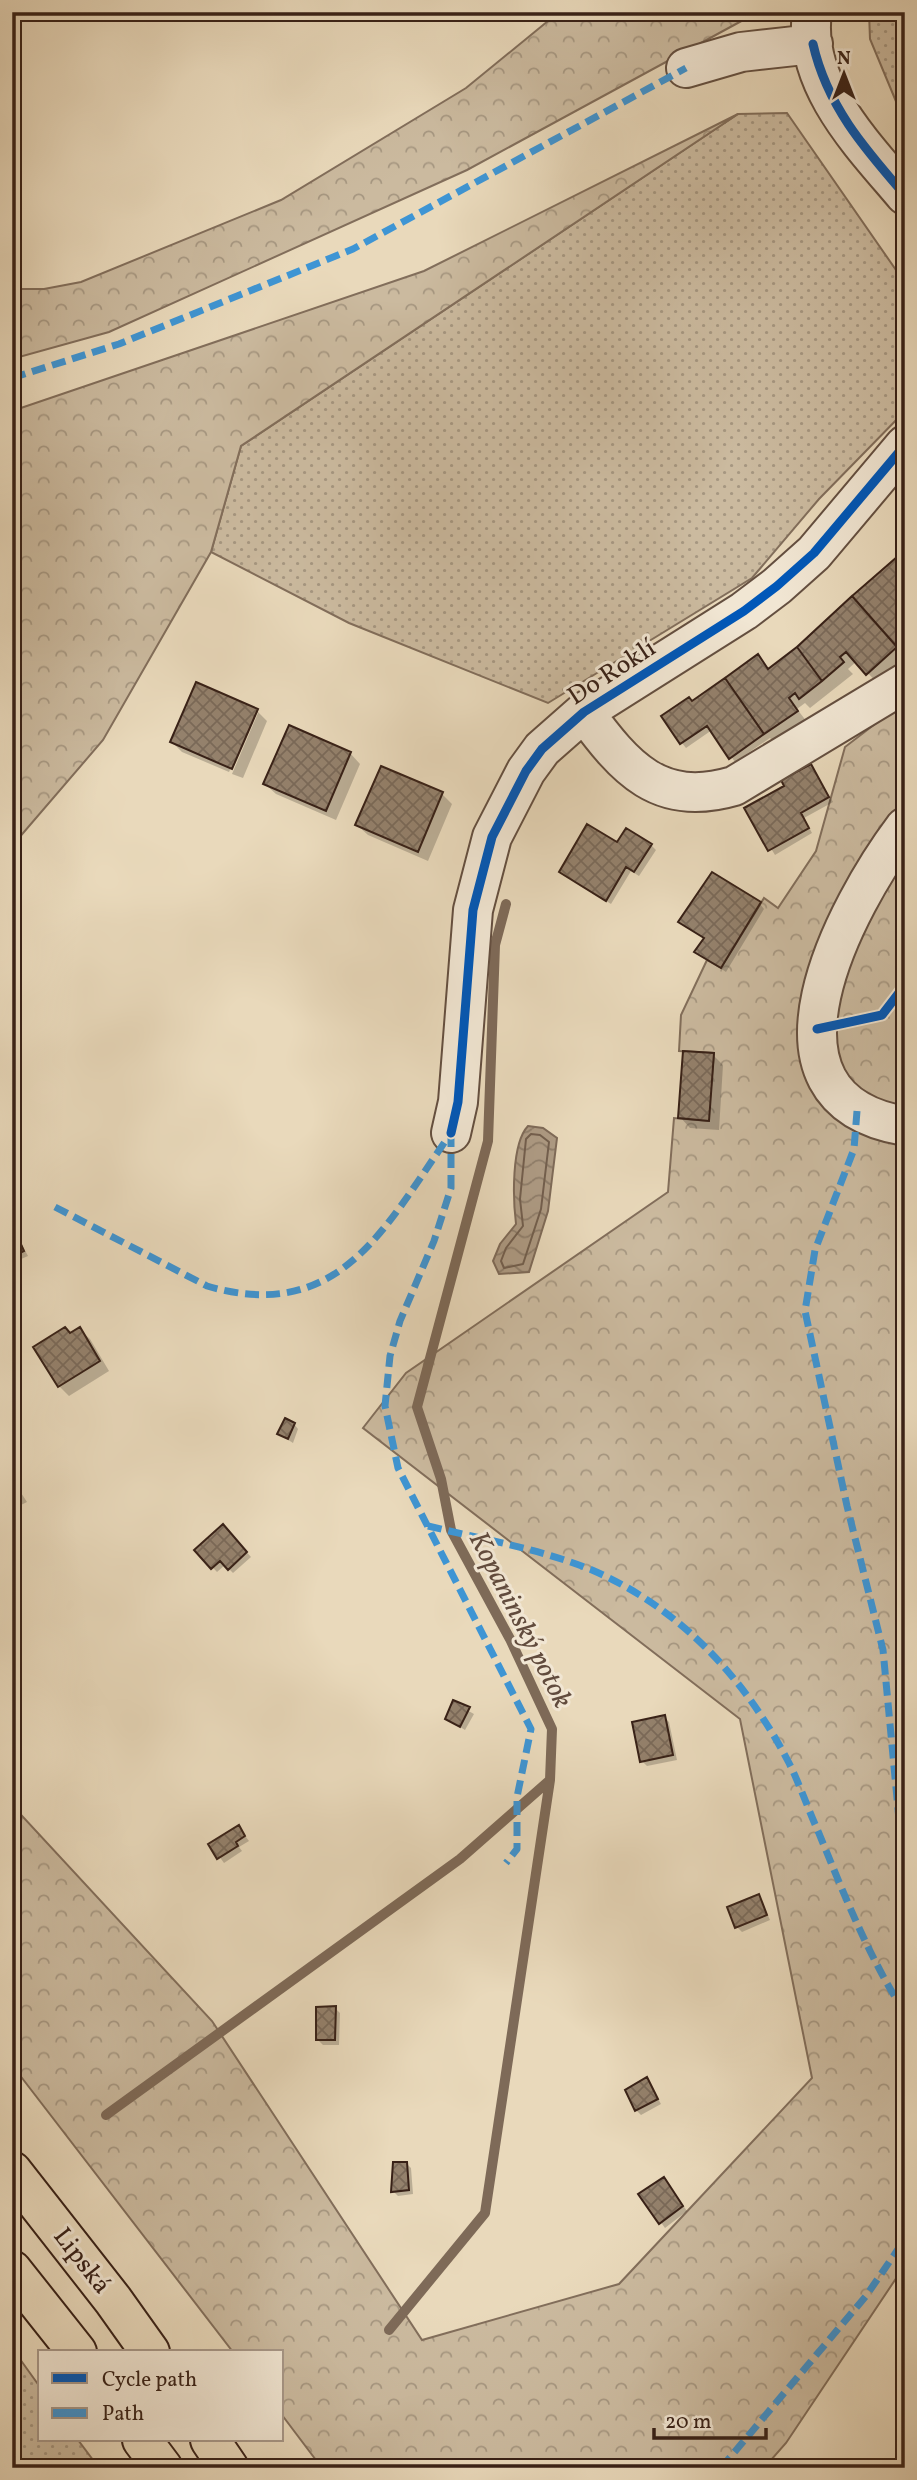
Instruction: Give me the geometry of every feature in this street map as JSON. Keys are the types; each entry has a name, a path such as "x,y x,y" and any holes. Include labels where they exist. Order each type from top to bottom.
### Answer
{"highway":[{"name":"Lipská","path":"12,2171 149,2350"},
{"path":"12,2270 75,2350"},
{"path":"144,2442 163,2468"},
{"path":"211,2442 229,2468"}],"street":[{"path":"687,68 812,28 824,84 834,104 856,138 905,195"},
{"name":"Do Roklí","path":"451,1133 458,1102 473,910 492,838 526,771 542,749 584,712 744,611 777,586 814,553 905,445"},
{"name":"Do Roklí","path":"584,712 602,736 640,776 668,789 702,793 734,786 905,682"},
{"path":"905,827 865,885 844,924 828,965 817,1029 817,1049 822,1068 835,1089 857,1111 905,1125"}],"green space":[{"path":"559,12 758,12 467,170 109,332 12,359 12,289 44,289 81,282 281,200 466,88"},
{"path":"869,12 905,12 905,123 870,39"},
{"path":"787,113 905,283 905,411 819,499 752,578 548,703 349,623 211,552 241,446 738,114"},
{"path":"738,114 241,446 211,552 103,740 12,846 12,411 424,271"},
{"path":"905,701 905,2265 786,2443 764,2468 322,2468 284,2418 284,2350 231,2350 12,2065 12,1805 212,2021 422,2340 619,2284 812,2078 740,1719 363,1428 406,1373 668,1192 674,1118 708,1121 714,1053 679,1051 681,1015 707,960 721,968 764,898 778,908 816,851 845,747"},
{"path":"12,2348 38,2384 38,2442 80,2442 99,2468 12,2468"}],"water":[{"path":"528,1126 543,1128 557,1138 548,1211 529,1272 499,1274 493,1261 500,1244 516,1224 516,1159 522,1134"}],"building":[{"path":"905,550 905,640 897,647 852,596"},
{"path":"852,596 897,647 866,675 846,652 840,657 844,662 822,681 797,647"},
{"path":"797,647 822,681 799,699 795,693 789,698 798,711 764,734 725,678 758,654 768,669"},
{"path":"725,678 764,734 729,759 707,726 680,744 661,716 689,697 692,701"},
{"path":"196,682 258,709 232,769 170,742"},
{"path":"289,725 351,752 326,811 263,784"},
{"path":"811,764 829,797 801,813 809,828 768,851 744,808 784,786 781,780"},
{"path":"381,766 443,792 418,852 355,825"},
{"path":"587,824 617,842 626,828 652,844 634,872 626,867 606,901 559,872"},
{"path":"712,872 761,902 721,968 694,952 704,938 678,922"},
{"path":"683,1051 714,1053 709,1121 678,1118"},
{"path":"12,1224 24,1251 12,1257"},
{"path":"65,1327 70,1333 80,1327 100,1361 58,1387 33,1347"},
{"path":"285,1418 295,1423 288,1439 277,1434"},
{"path":"223,1524 247,1552 228,1570 220,1561 211,1569 194,1550"},
{"path":"453,1700 470,1707 460,1727 445,1719"},
{"path":"665,1715 673,1755 640,1762 632,1722"},
{"path":"239,1825 245,1836 236,1842 238,1846 217,1859 208,1844"},
{"path":"759,1894 767,1915 735,1928 727,1907"},
{"path":"336,2006 335,2040 316,2040 316,2007"},
{"path":"647,2077 658,2099 635,2111 625,2090"},
{"path":"393,2162 407,2162 409,2190 391,2192"},
{"path":"664,2177 683,2206 659,2224 638,2194"}],"waterway":[{"name":"Kopaninský potok","path":"389,2330 485,2213 550,1780 552,1729 510,1639 451,1530 441,1479 417,1407 488,1141 495,945 506,904"},
{"path":"106,2115 460,1859 550,1780"}],"marked path":[{"path":"12,378 119,344 353,249 686,68"},
{"path":"857,1111 854,1149 815,1250 805,1311 847,1506 883,1650 905,1883"},
{"path":"451,1133 451,1188 434,1241 400,1321 390,1356 385,1406 398,1468 531,1729 517,1797 517,1849 506,1863"},
{"path":"55,1207 207,1286 253,1294 293,1291 326,1279 355,1259 381,1232 451,1133"},
{"path":"428,1526 531,1550 592,1570 654,1604 707,1649 752,1702 789,1763 857,1924 905,2013"},
{"path":"721,2468 866,2296 905,2239"}],"cycle path":[{"path":"813,44 819,66 838,107 862,143 905,195"},
{"path":"451,1133 458,1102 473,910 492,837 526,771 542,749 584,712 744,611 777,586 814,553 905,445"},
{"path":"817,1029 882,1015 905,985"}]}
